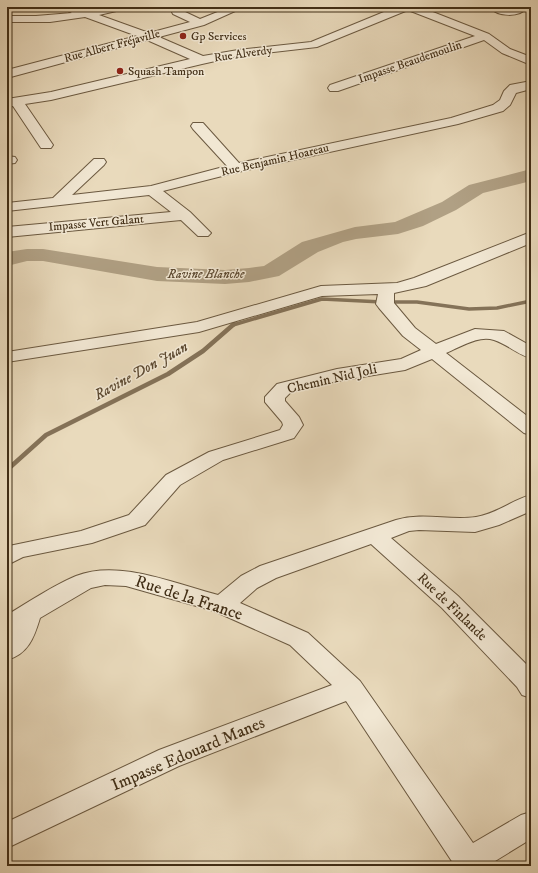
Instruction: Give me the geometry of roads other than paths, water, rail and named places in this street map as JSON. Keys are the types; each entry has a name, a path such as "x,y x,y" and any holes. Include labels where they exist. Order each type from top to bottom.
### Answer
{"street":[{"path":"66,7 147,36 202,60"},
{"path":"7,19 27,20 87,14 121,7"},
{"name":"Rue Albert Fréjaville","path":"7,74 200,23 239,7"},
{"name":"Rue Alverdy","path":"12,102 51,96 202,60 238,53 313,45 405,7"},
{"path":"411,7 485,36 506,51 531,61"},
{"path":"494,7 509,11 525,8"},
{"path":"177,12 200,23"},
{"name":"Impasse Beaudemoulin","path":"334,88 485,36"},
{"name":"Rue Benjamin Hoareau","path":"7,206 57,202 152,190 236,168 453,121 498,108 506,102 510,91 514,88 531,85"},
{"path":"12,102 46,145"},
{"path":"198,126 236,168"},
{"path":"57,202 99,162"},
{"path":"152,190 185,215 203,233"},
{"name":"Impasse Vert Galant","path":"7,232 185,215"},
{"path":"7,357 200,327 292,299 331,290 386,297 531,237"},
{"path":"386,297 409,332 531,429"},
{"name":"Chemin Nid Joli","path":"7,557 17,552 84,538 137,520 173,480 216,456 287,434 293,425 292,421 275,402 275,397 284,388 337,375 405,364 475,334 505,337 531,353"},
{"path":"222,605 249,582 268,572 411,523 466,525 480,524 531,502"},
{"name":"Rue de Finlande","path":"375,536 450,602 529,682"},
{"name":"Rue de la France","path":"14,616 84,582 105,578 133,579 222,605 299,639 351,688 470,863"},
{"path":"7,652 22,638 14,616"},
{"name":"Impasse Edouard Manes","path":"7,836 169,758 351,688"},
{"path":"470,863 531,824"}],"waterway":[{"name":"Ravine Blanche","path":"7,259 27,255 43,255 75,259 157,274 225,277 249,275 271,271 310,247 355,233 398,228 416,222 449,206 476,189 531,175"},
{"name":"Ravine Don Juan","path":"233,325 322,299 382,302"},
{"name":"Ravine Don Juan","path":"390,302 417,302 469,309 497,308 531,301"},
{"name":"Ravine Don Juan","path":"7,470 46,435 168,374 203,351 234,324"}],"place":[{"name":"Gp Services","path":"183,36"},
{"name":"Squash Tampon","path":"120,71"}]}
